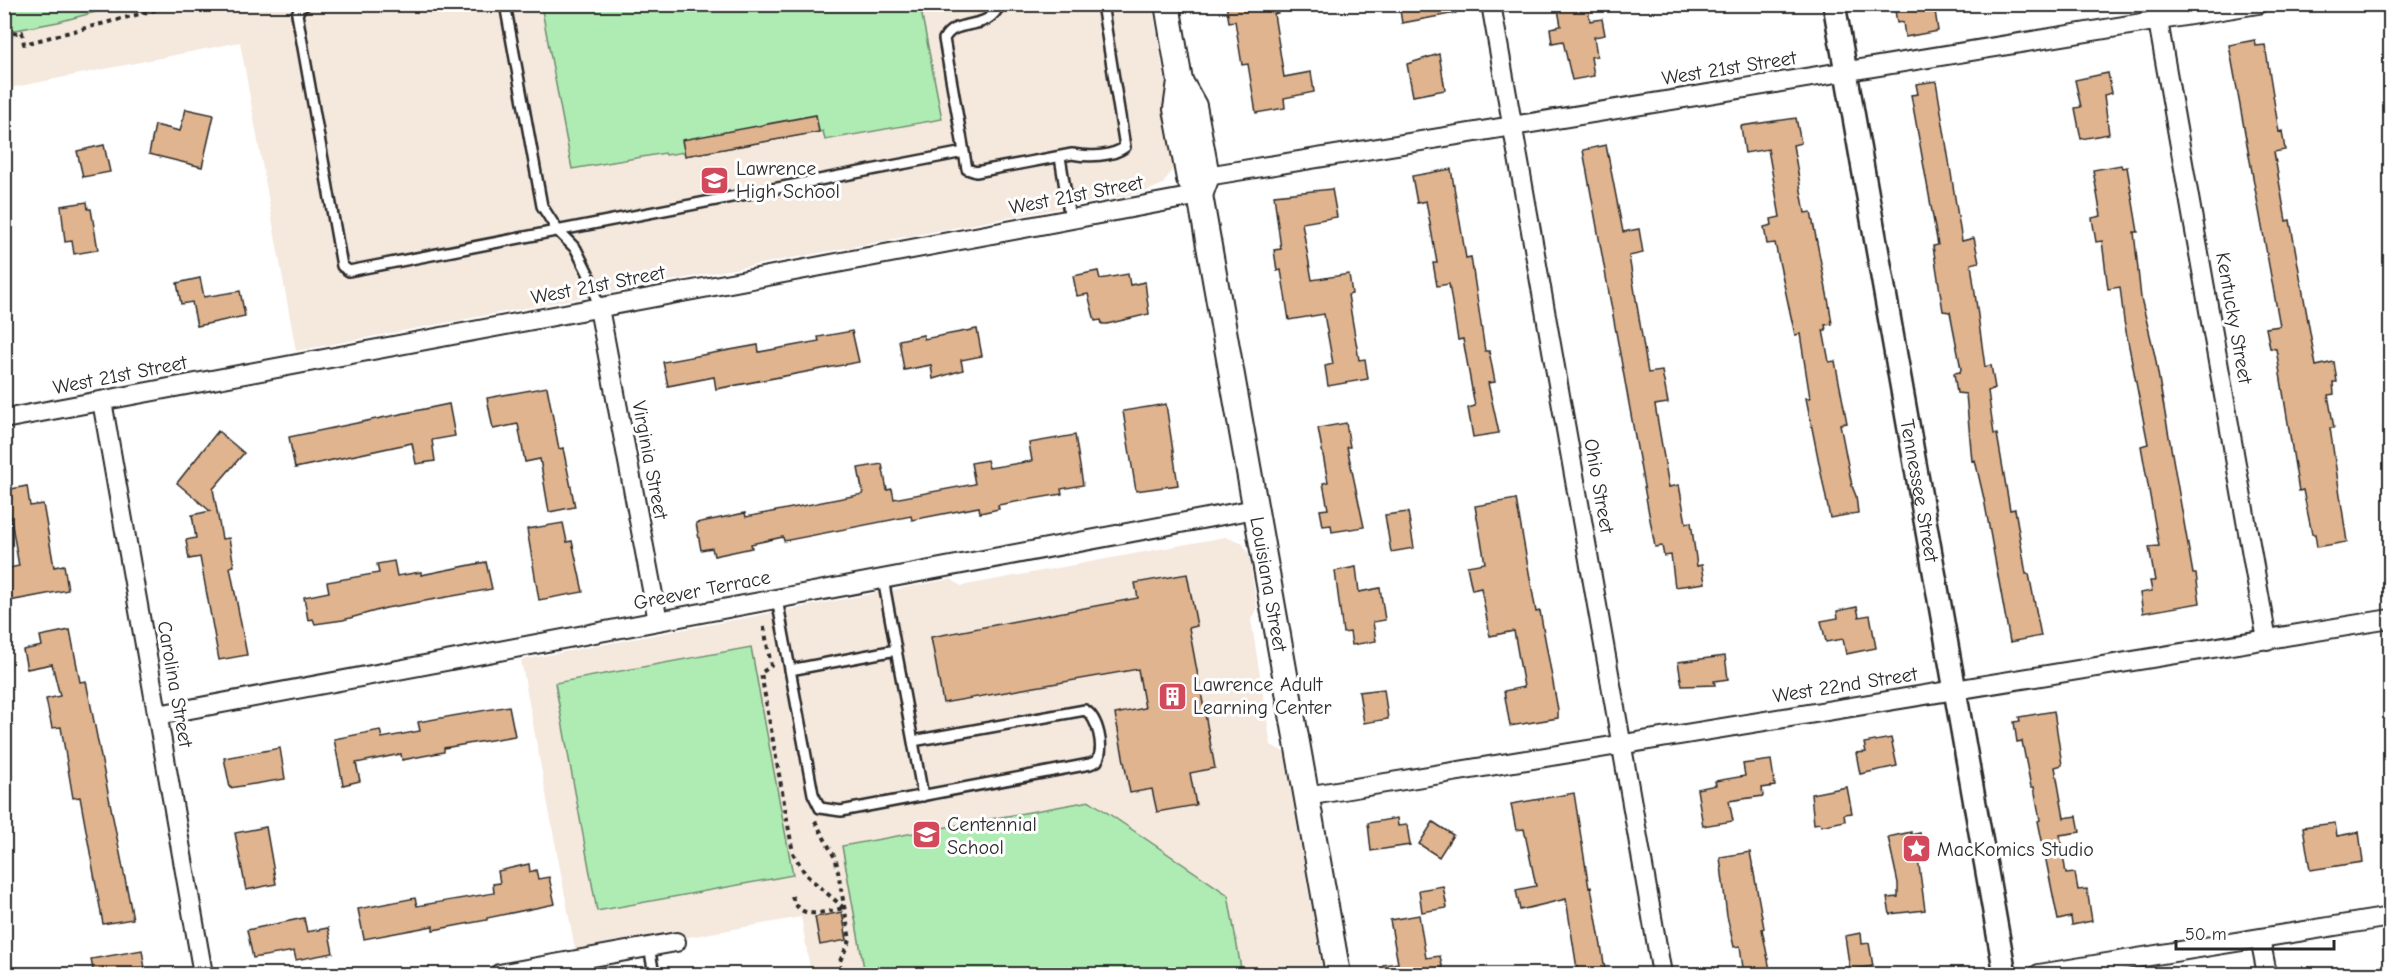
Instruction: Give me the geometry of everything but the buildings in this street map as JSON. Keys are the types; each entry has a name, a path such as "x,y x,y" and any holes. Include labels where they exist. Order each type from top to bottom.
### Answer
{"main road":[{"name":"Louisiana Street","path":"1167,4 1180,81 1176,109 1189,179 1204,185 1256,509 1338,975"}],"street":[{"name":"Ohio Street","path":"1491,4 1662,975"},
{"name":"Tennessee Street","path":"1834,4 2005,975"},
{"name":"West 21st Street","path":"4,419 1071,219 1204,185 1513,126 1846,71 2157,13 2258,4"},
{"name":"Kentucky Street","path":"2157,13 2267,640"},
{"name":"Virginia Street","path":"599,308 658,621"},
{"name":"Carolina Street","path":"102,401 203,975"},
{"name":"Greever Terrace","path":"158,715 1256,509"},
{"name":"West 22nd Street","path":"1306,796 2391,619"},
{"path":"2039,975 2391,917"},
{"path":"2260,938 2266,975"},
{"path":"499,975 566,968 676,942"}],"lane":[{"path":"306,4 297,14 342,266 349,271 964,152"},
{"path":"505,4 542,206 558,231 576,249 588,273 599,308"},
{"path":"1000,4 986,22 954,28 944,39 967,169 976,172 1072,154 1087,157 1120,151 1125,147 1102,4"},
{"path":"1060,157 1071,219"},
{"path":"883,579 923,796"},
{"path":"777,599 813,794 820,808 841,811 1090,764 1097,761 1101,752 1094,719 1085,710 913,741"},
{"path":"790,670 896,650"},
{"path":"649,947 654,975"}],"path":[{"path":"4,35 22,32 24,44 177,4"},
{"path":"764,627 771,666 761,674 793,853 806,875 844,908"},
{"path":"813,818 836,860 850,940 840,961 842,975"},
{"path":"792,896 794,905 803,913 812,914 844,908"}],"shaded area":[{"name":"Lawrence High School","path":"5,5 1152,5 1177,155 1174,167 1163,184 1145,192 296,351 240,42 5,89"},
{"name":"Centennial School","path":"1225,537 1242,543 1249,555 1257,608 1251,619 1271,745 1284,752 1323,974 811,974 801,917 678,939 676,930 575,949 521,660 951,579 961,586"}],"green space":[{"path":"5,4 122,5 58,22 5,32"},
{"path":"541,5 920,5 942,119 825,140 823,131 685,156 684,152 666,155 665,153 572,169"},
{"path":"751,647 793,875 597,911 555,683"},
{"path":"1090,801 1228,895 1242,974 865,974 842,846"}],"place":[{"name":"Lawrence High School","path":"715,180"},
{"name":"Lawrence Adult Learning Center","path":"1172,696"},
{"name":"Centennial School","path":"926,835"},
{"name":"MacKomics Studio","path":"1916,849"}]}
